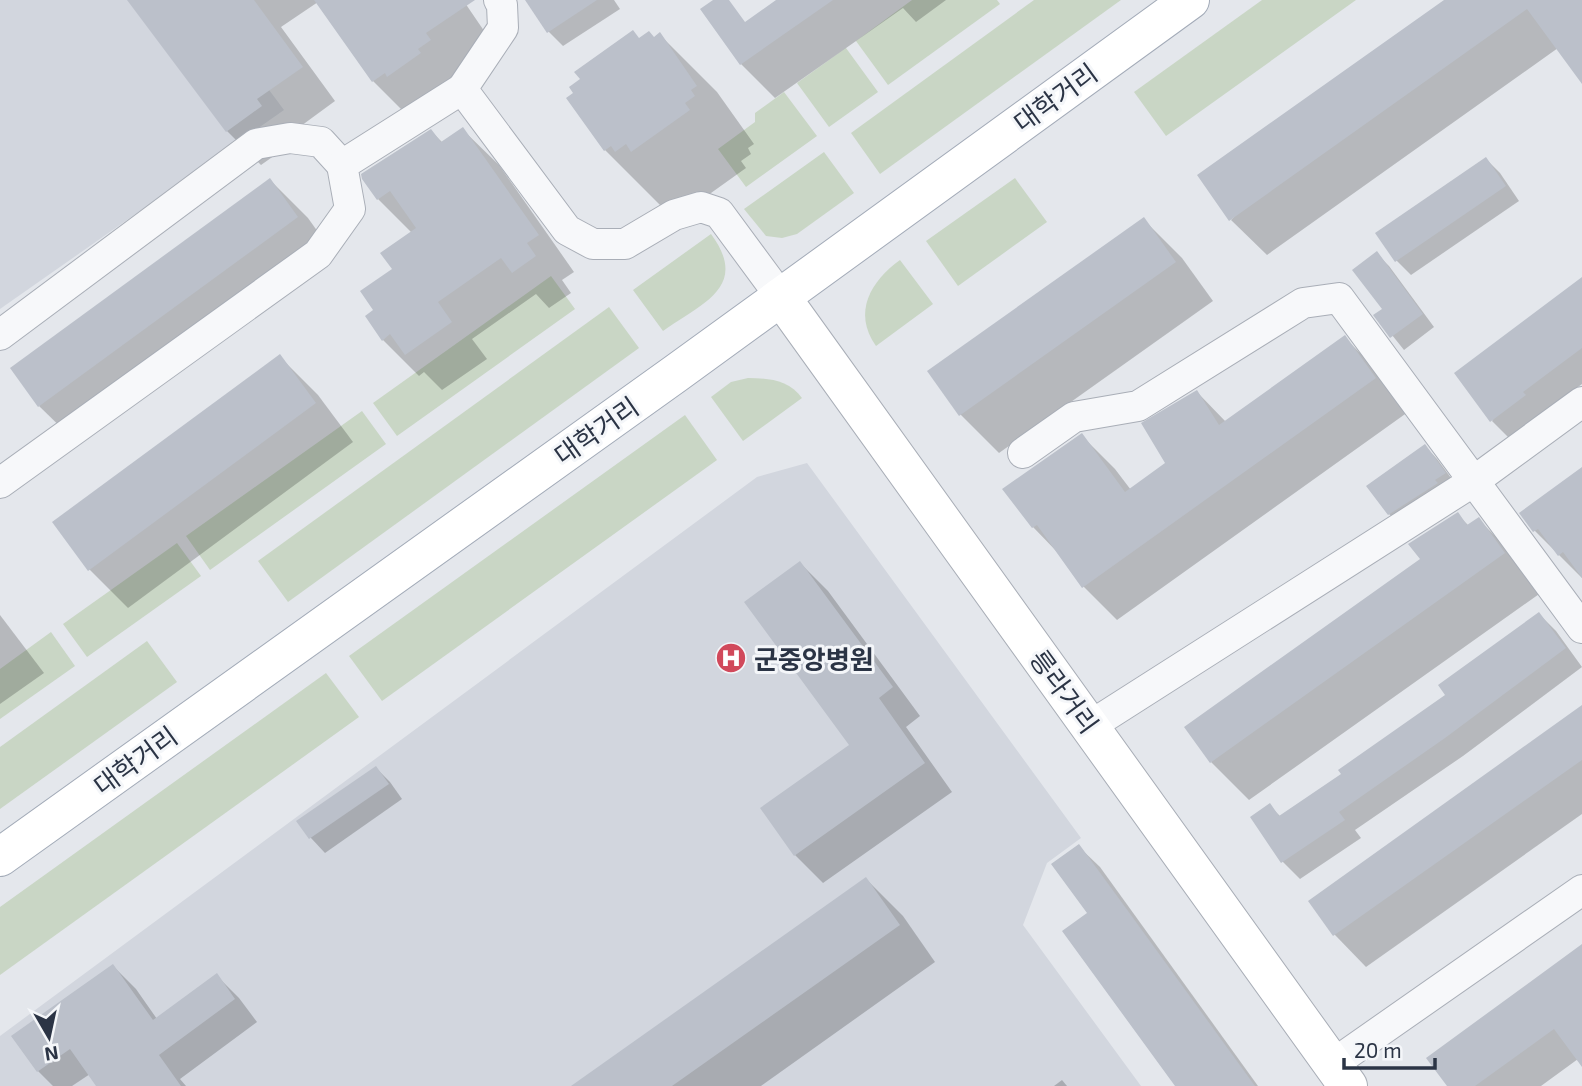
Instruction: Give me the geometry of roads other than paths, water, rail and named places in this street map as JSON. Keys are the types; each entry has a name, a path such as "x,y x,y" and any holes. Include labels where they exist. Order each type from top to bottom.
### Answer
{"main road":[{"name":"대학거리","path":"0,857 1190,0"},
{"name":"릉라거리","path":"780,297 1341,1075"}],"street":[{"path":"342,165 462,89 503,28 502,5 499,0"},
{"path":"462,89 567,230 593,244 625,244 674,215 701,207 719,214 780,297"},
{"path":"0,335 257,144 290,138 321,142 342,165 350,209 318,254 0,483"},
{"path":"1023,453 1074,417 1138,406 1303,303 1339,298 1582,628"},
{"path":"1090,726 1474,481 1582,402"},
{"path":"1341,1075 1582,890"}],"place":[{"name":"군중앙병원","path":"731,658"}]}
